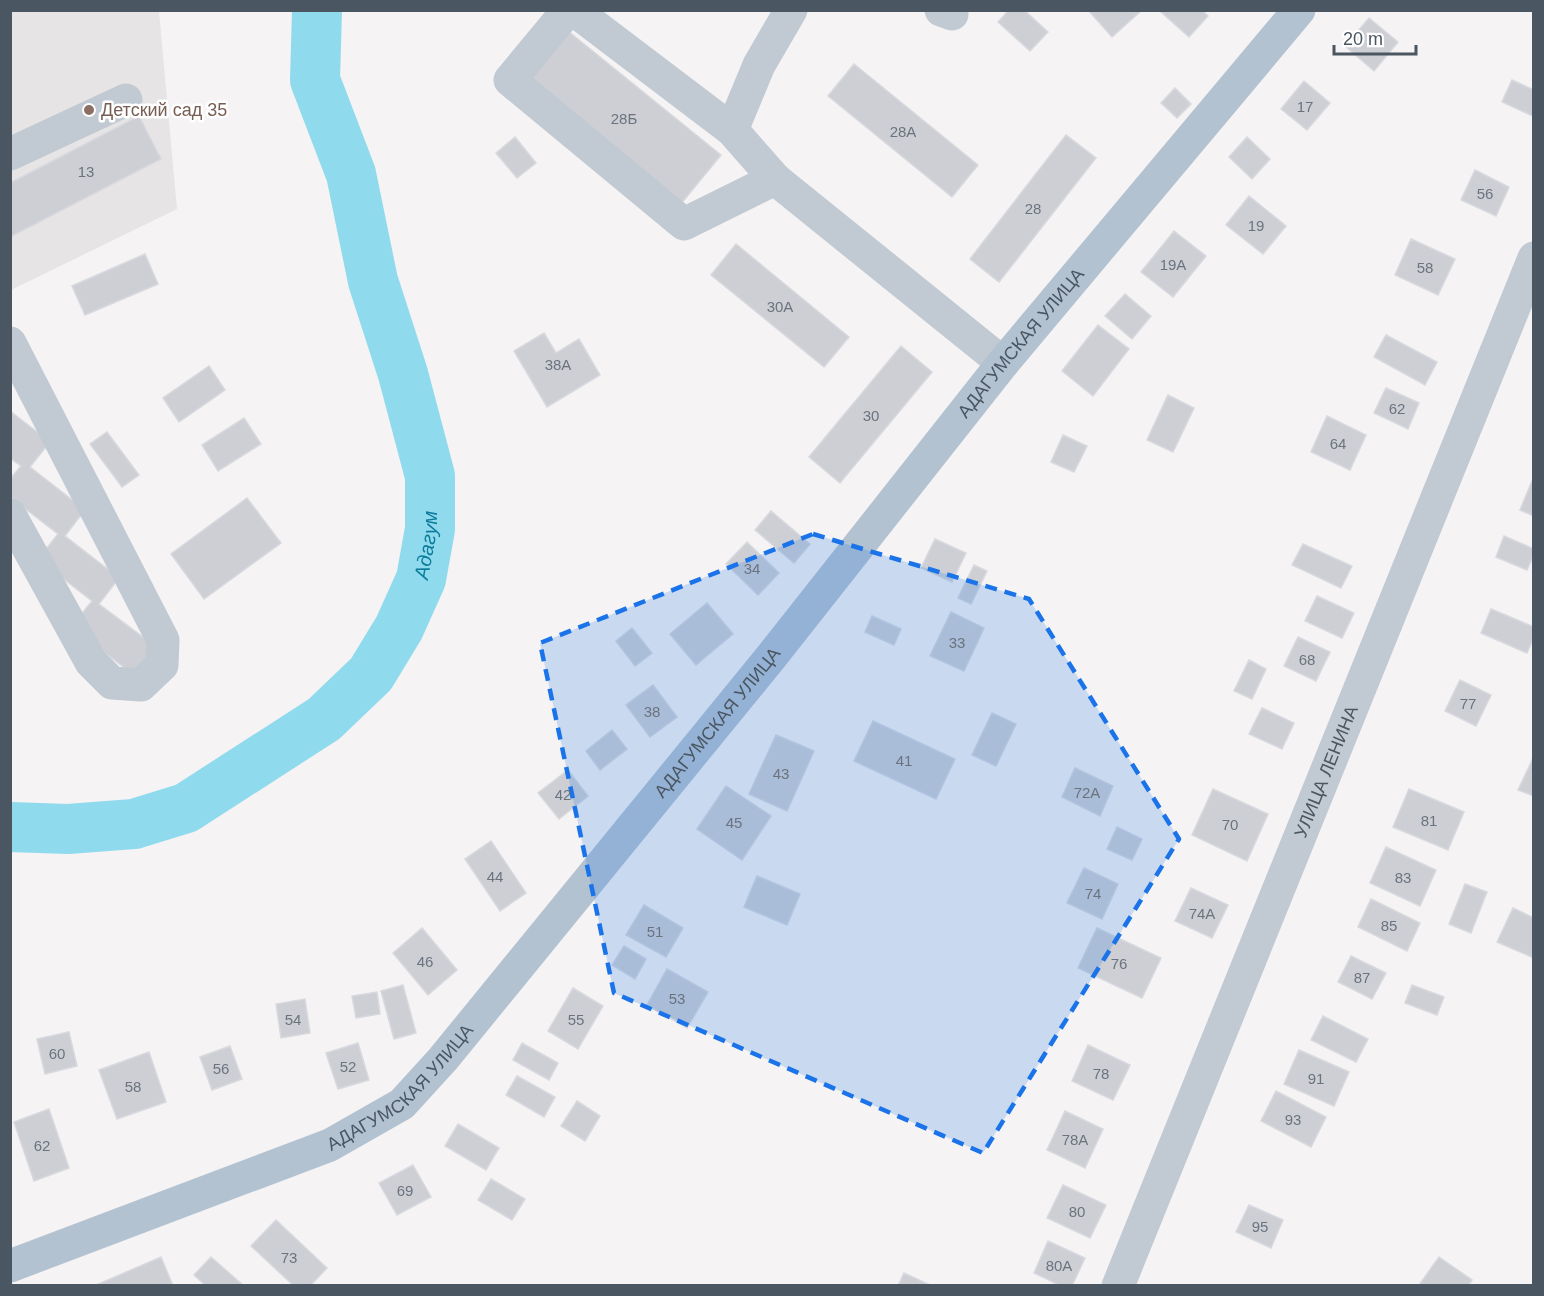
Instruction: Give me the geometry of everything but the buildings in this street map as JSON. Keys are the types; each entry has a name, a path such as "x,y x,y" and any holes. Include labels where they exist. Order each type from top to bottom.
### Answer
{"main road":[{"name":"АДАГУМСКАЯ УЛИЦА","path":"10,1266 330,1144 402,1104 444,1059 764,666 1003,363 1299,10"}],"street":[{"path":"568,10 510,80 684,224 775,179"},
{"path":"574,10 732,130 775,179 1003,363"},
{"path":"732,130 759,65 791,10"},
{"path":"10,154 126,100"},
{"name":"УЛИЦА ЛЕНИНА","path":"1118,1286 1533,258"},
{"path":"10,342 19,379 163,640 162,664 141,686 112,683 91,662 10,514"}],"highlighted area":[{"path":"813,534 1029,599 1179,839 983,1153 614,993 540,643"}],"shaded area":[{"name":"Детский сад 35","path":"11,11 159,11 177,209 11,290"}],"waterway":[{"name":"Адагум","path":"10,827 68,829 134,824 186,808 324,719 371,674 399,628 421,579 430,529 430,476 403,374 373,281 351,174 315,80 317,10"}],"place":[{"name":"Детский сад 35","path":"89,110"}]}
